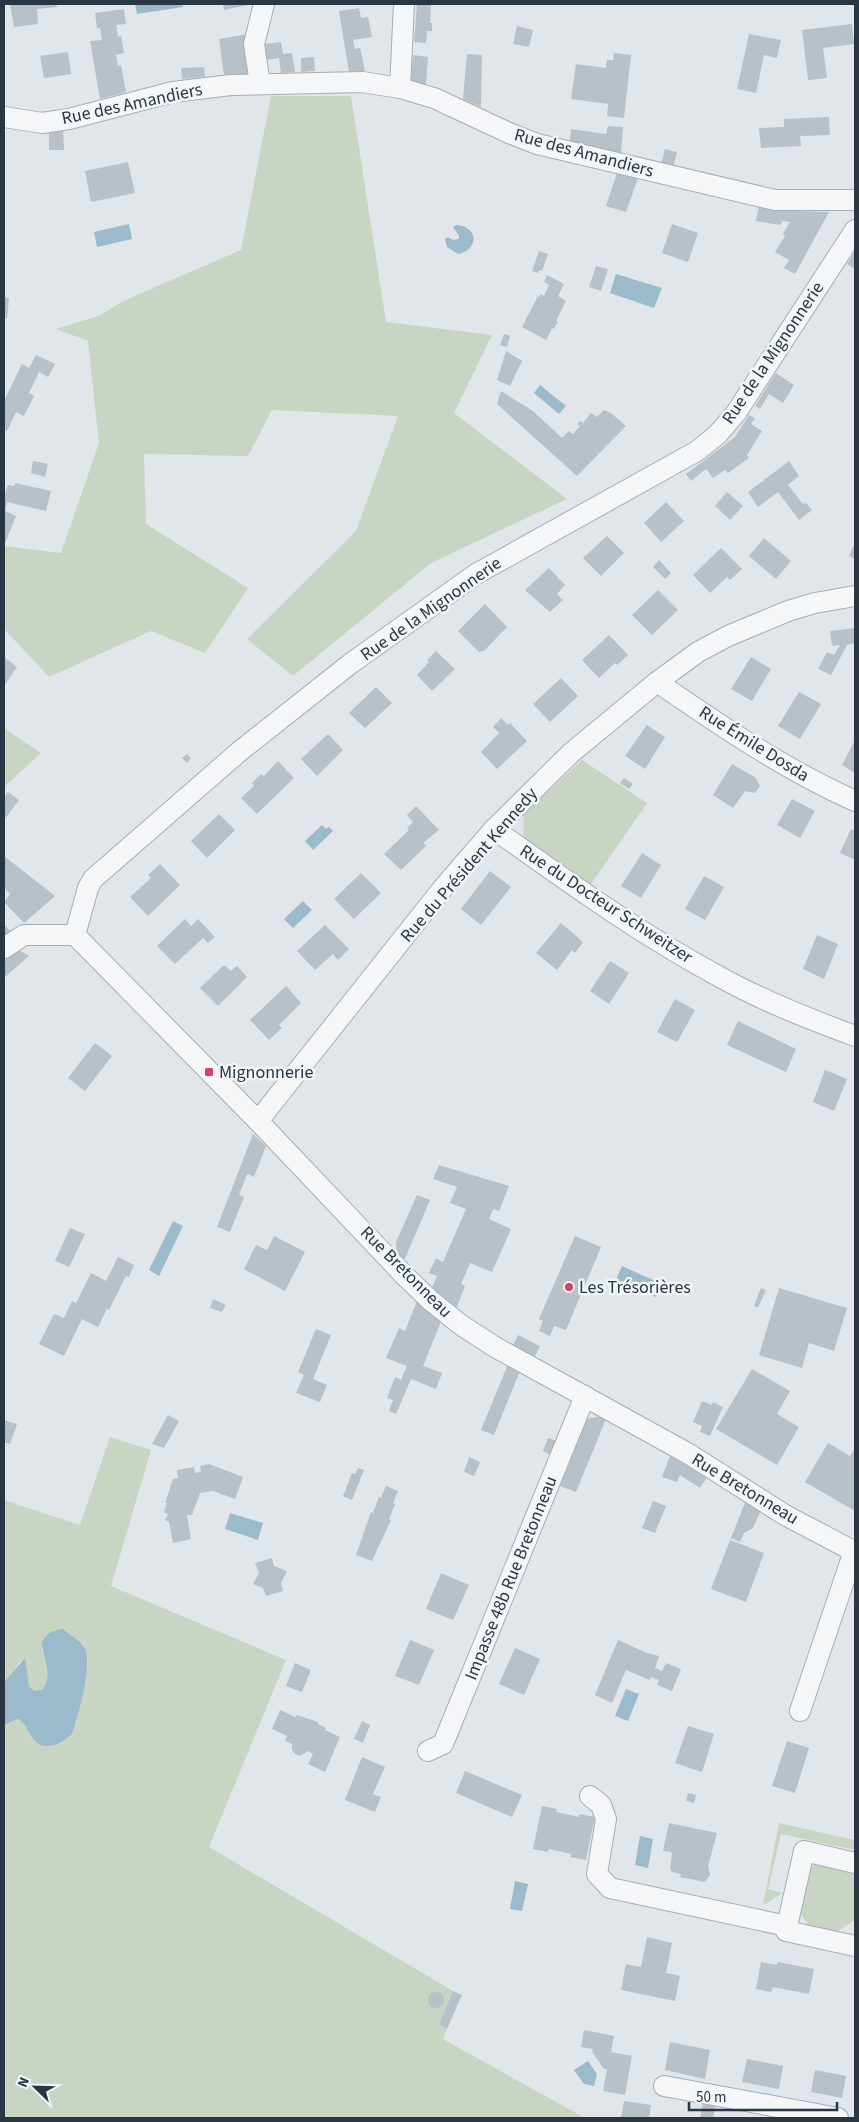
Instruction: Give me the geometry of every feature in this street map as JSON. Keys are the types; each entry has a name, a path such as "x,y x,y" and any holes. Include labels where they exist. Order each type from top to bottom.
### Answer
{"street":[{"path":"260,84 254,44 264,4"},
{"path":"400,88 404,4"},
{"name":"Rue des Amandiers","path":"5,114 42,122 69,119 173,92 231,85 362,82 400,88 434,98 537,144 775,200 855,200"},
{"name":"Rue de la Mignonnerie","path":"75,935 88,888 93,879 240,751 319,689 476,574 697,451 718,434 736,413 855,230"},
{"name":"Rue du Président Kennedy","path":"258,1121 443,888 494,829 570,753 656,682 698,652 761,621 815,603 855,596"},
{"name":"Rue Émile Dosda","path":"656,682 787,767 855,801"},
{"name":"Rue du Docteur Schweitzer","path":"494,829 640,931 720,978 782,1008 855,1036"},
{"path":"4,948 24,935 75,935"},
{"name":"Rue Bretonneau","path":"75,935 258,1121 430,1300 461,1325 495,1346 689,1454 785,1514 855,1552"},
{"name":"Impasse 48b Rue Bretonneau","path":"428,1751 443,1744 585,1396"},
{"path":"800,1711 855,1552"},
{"path":"590,1796 601,1806 606,1819 597,1874 610,1888 787,1926"},
{"path":"855,1863 804,1851 786,1931 855,1946"},
{"path":"664,2086 838,2118"}],"green space":[{"path":"271,96 351,96 386,322 492,335 454,413 567,499 431,563 293,676 247,639 356,531 398,416 272,410 248,456 144,454 146,524 248,588 205,653 151,631 49,677 4,629 4,546 61,553 99,443 88,341 56,329 99,316 123,301 241,250"},
{"path":"4,728 41,753 4,787"},
{"path":"582,760 647,803 589,887 523,840 524,814"},
{"path":"110,1437 151,1450 111,1586 286,1660 209,1847 453,1991 439,2023 447,2029 443,2039 585,2118 4,2118 4,1725 17,1719 24,1722 32,1738 76,1724 87,1673 87,1654 84,1647 63,1629 42,1648 47,1674 43,1689 34,1691 29,1686 22,1660 4,1682 4,1500 80,1525"},
{"path":"779,1823 855,1840 855,1850 781,1834 768,1889 783,1893 763,1905"},
{"path":"820,1859 855,1869 855,1920 836,1932 809,1926 795,1905 802,1878"}],"water":[{"path":"135,4 183,4 183,7 137,14"},
{"path":"129,224 132,239 97,247 94,232"},
{"path":"456,225 469,229 474,238 470,248 458,254 447,247 445,239 448,237 453,240 459,239 453,227"},
{"path":"616,274 662,288 654,308 610,293"},
{"path":"540,385 566,406 559,414 534,393"},
{"path":"322,825 326,829 329,827 333,831 313,850 305,841"},
{"path":"303,901 312,910 293,928 284,919"},
{"path":"173,1221 183,1226 159,1276 149,1270"},
{"path":"622,1266 662,1284 656,1297 616,1280"},
{"path":"230,1513 263,1523 258,1540 225,1529"},
{"path":"63,1629 84,1647 87,1654 86,1677 72,1734 57,1744 47,1746 36,1742 25,1724 17,1719 4,1725 4,1682 25,1658 29,1686 34,1691 43,1689 46,1683 47,1666 42,1643 50,1633"},
{"path":"626,1689 639,1694 628,1721 615,1716"},
{"path":"640,1836 653,1839 648,1868 635,1865"},
{"path":"515,1881 528,1884 522,1911 510,1909"},
{"path":"588,2061 597,2074 594,2086 584,2084 574,2070"}],"building":[{"path":"10,4 56,4 57,7 37,9 38,24 14,27"},
{"path":"223,4 248,4 248,5 224,10"},
{"path":"417,4 431,4 430,23 432,23 432,31 427,31 426,43 414,42"},
{"path":"359,8 361,18 368,17 372,37 353,40 355,49 360,48 365,71 349,71 339,11"},
{"path":"124,9 126,24 116,25 118,37 121,36 124,53 116,55 118,66 121,65 126,92 100,99 90,41 102,40 100,28 97,28 95,13"},
{"path":"852,24 854,44 823,48 827,78 808,80 802,30"},
{"path":"517,26 533,30 529,47 513,44"},
{"path":"248,34 250,75 224,76 219,39"},
{"path":"749,34 781,40 777,58 764,55 756,93 737,89"},
{"path":"281,42 283,54 292,53 295,72 281,73 279,58 267,60 265,44"},
{"path":"68,52 71,74 44,78 40,56"},
{"path":"614,53 631,55 624,118 607,116 608,104 571,99 576,64 606,68 607,60 613,60"},
{"path":"467,54 482,55 481,107 463,99"},
{"path":"413,55 428,57 426,85 411,81"},
{"path":"314,57 315,71 301,72 301,58"},
{"path":"204,67 205,77 182,79 181,68"},
{"path":"829,117 830,135 800,136 801,146 761,148 759,128 784,127 784,119"},
{"path":"608,126 623,127 621,154 570,141 571,129 606,134"},
{"path":"63,129 64,150 49,150 49,132"},
{"path":"665,149 677,152 673,168 661,165"},
{"path":"128,162 135,193 91,202 85,171"},
{"path":"617,173 638,178 626,212 606,206"},
{"path":"759,205 797,211 829,212 795,274 784,268 789,260 775,252 785,236 783,234 790,222 783,221 780,225 756,221"},
{"path":"672,224 698,233 688,262 662,253"},
{"path":"539,251 548,254 542,271 539,270 538,273 532,271"},
{"path":"855,251 855,269 847,264"},
{"path":"596,266 608,269 601,291 589,287"},
{"path":"547,275 564,284 558,296 566,301 556,321 558,322 554,329 552,328 546,340 522,327 538,296 541,294 544,296 549,285 544,282"},
{"path":"4,297 9,298 7,319 4,318"},
{"path":"504,334 510,336 507,347 500,345"},
{"path":"506,351 522,361 510,386 497,380"},
{"path":"36,355 55,364 48,377 39,372 29,393 34,396 24,416 16,412 7,431 4,430 4,401 22,364 29,368"},
{"path":"776,373 794,385 783,403 769,394 760,409 755,406"},
{"path":"501,391 533,411 562,438 569,431 573,434 580,426 577,424 580,421 583,423 591,413 597,417 604,410 611,413 626,426 577,476 497,404"},
{"path":"749,415 755,418 751,424 762,431 747,455 749,458 728,473 725,470 713,478 706,469 691,481 686,474 735,437"},
{"path":"33,461 48,464 45,477 31,473"},
{"path":"789,461 799,476 788,485 803,504 806,503 812,510 799,520 778,492 758,507 748,492"},
{"path":"15,483 51,491 46,511 7,502 5,511 16,516 4,546 4,496 8,485 14,486"},
{"path":"727,492 743,506 730,520 715,506"},
{"path":"666,502 684,521 661,542 644,523"},
{"path":"607,536 624,553 601,576 583,558"},
{"path":"764,538 791,561 776,579 749,556"},
{"path":"855,542 855,559 849,556"},
{"path":"721,548 742,569 730,580 727,577 710,593 693,575"},
{"path":"659,560 671,573 665,579 653,567"},
{"path":"549,568 565,585 557,594 563,600 550,612 525,590"},
{"path":"658,590 678,610 652,635 632,615"},
{"path":"485,604 507,627 484,651 479,652 458,631"},
{"path":"855,628 855,643 847,645 831,675 818,669 827,652 834,655 840,645 832,646 830,631"},
{"path":"609,635 628,655 617,665 615,663 599,678 582,660"},
{"path":"436,651 455,669 432,691 417,675"},
{"path":"4,657 17,667 4,686"},
{"path":"751,657 771,669 752,701 731,689"},
{"path":"561,678 578,696 550,722 533,704"},
{"path":"376,687 392,703 365,728 349,713"},
{"path":"799,692 821,704 800,739 778,726"},
{"path":"501,718 508,725 510,723 527,741 497,769 481,752 499,733 493,727"},
{"path":"647,725 665,737 645,769 625,756"},
{"path":"328,734 343,750 317,776 301,759"},
{"path":"855,740 855,773 842,765"},
{"path":"187,754 191,758 187,763 182,758"},
{"path":"278,761 294,778 257,814 241,798 254,786 252,783 261,774 264,776"},
{"path":"732,764 756,778 760,786 755,793 745,791 733,808 713,795"},
{"path":"624,778 633,784 629,789 620,783"},
{"path":"8,792 19,800 5,819 4,797"},
{"path":"792,799 815,811 800,838 777,825"},
{"path":"416,806 439,830 423,843 426,846 401,870 384,854 409,830 407,828 413,822 407,815"},
{"path":"219,814 235,830 207,858 191,841"},
{"path":"851,829 855,831 855,860 840,853"},
{"path":"642,853 661,865 641,898 621,886"},
{"path":"4,856 55,896 24,923 4,902 10,894 4,887"},
{"path":"160,864 180,885 148,916 130,897 151,878 148,875"},
{"path":"490,871 511,887 481,925 461,909"},
{"path":"361,873 381,893 354,919 334,899"},
{"path":"704,876 724,887 705,920 685,909"},
{"path":"185,919 191,926 198,919 215,937 208,943 203,938 175,964 157,946"},
{"path":"561,923 583,942 575,953 572,950 557,970 536,953"},
{"path":"4,924 12,933 7,938 4,934"},
{"path":"325,925 349,949 338,960 333,954 315,970 297,951"},
{"path":"817,935 838,944 824,979 803,969"},
{"path":"17,949 29,956 4,978 4,960"},
{"path":"610,961 629,973 609,1004 590,991"},
{"path":"224,965 231,971 237,966 247,977 218,1006 200,988"},
{"path":"286,986 301,1003 279,1025 282,1028 269,1040 250,1020"},
{"path":"675,999 695,1010 677,1042 657,1032"},
{"path":"738,1021 796,1049 786,1072 727,1045"},
{"path":"95,1043 112,1056 85,1091 68,1078"},
{"path":"825,1070 847,1079 834,1111 813,1102"},
{"path":"253,1134 266,1146 254,1177 247,1174 239,1195 244,1197 230,1232 217,1227"},
{"path":"439,1165 509,1186 499,1211 493,1209 489,1219 511,1229 492,1272 470,1263 461,1284 465,1286 456,1309 431,1290 437,1276 429,1273 436,1258 443,1262 466,1209 450,1203 457,1187 433,1179"},
{"path":"417,1195 430,1200 404,1261 397,1254 396,1242"},
{"path":"70,1228 85,1234 69,1267 55,1261"},
{"path":"274,1236 305,1252 285,1291 244,1269 256,1245 267,1250"},
{"name":"Les Trésorières","path":"575,1236 601,1247 566,1330 554,1326 550,1336 539,1331 543,1321 539,1319"},
{"path":"118,1257 134,1265 129,1277 126,1276 98,1327 82,1319 64,1356 39,1344 54,1314 64,1318 72,1301 76,1303 91,1273 106,1281"},
{"path":"761,1288 766,1290 758,1308 754,1306"},
{"path":"779,1288 847,1308 834,1351 809,1343 802,1368 759,1355"},
{"path":"213,1299 226,1305 222,1312 210,1308"},
{"path":"417,1301 442,1319 423,1366 442,1373 436,1389 411,1379 396,1414 389,1411 393,1400 387,1398 395,1377 401,1380 407,1366 386,1358 399,1328 405,1331"},
{"path":"316,1329 331,1335 313,1379 327,1385 320,1402 296,1393 304,1375 298,1372"},
{"path":"518,1335 540,1346 535,1356 526,1352 525,1355 512,1347"},
{"path":"508,1364 520,1371 494,1435 481,1430"},
{"path":"752,1369 790,1391 777,1414 799,1427 777,1465 716,1429"},
{"path":"702,1401 712,1405 713,1402 723,1407 710,1436 700,1432 702,1426 693,1422"},
{"path":"168,1415 179,1421 164,1448 152,1444"},
{"path":"600,1416 606,1419 576,1492 560,1486 587,1419"},
{"path":"4,1420 17,1424 10,1444 4,1442"},
{"path":"548,1438 557,1441 551,1455 543,1451"},
{"path":"828,1443 850,1456 855,1448 855,1511 805,1482"},
{"path":"670,1456 707,1477 700,1488 680,1475 677,1482 662,1477"},
{"path":"469,1457 480,1462 474,1476 464,1472"},
{"path":"209,1464 243,1477 235,1499 213,1491 200,1493 192,1515 187,1515 191,1539 173,1543 169,1522 165,1520 168,1514 164,1512 173,1479 178,1478 177,1470 194,1467 195,1473 201,1472 200,1466"},
{"path":"358,1468 364,1470 352,1500 343,1496 352,1473 355,1474"},
{"path":"386,1486 398,1491 389,1519 391,1520 372,1561 356,1555 371,1512 373,1513 379,1497 381,1498"},
{"path":"746,1500 761,1510 753,1528 744,1533 740,1542 731,1538"},
{"path":"653,1501 666,1506 655,1533 642,1528"},
{"path":"730,1540 764,1553 746,1602 711,1589"},
{"path":"272,1558 274,1566 287,1571 281,1583 283,1591 266,1596 263,1588 253,1584 259,1573 255,1563"},
{"path":"441,1573 469,1585 453,1620 426,1609"},
{"path":"410,1640 434,1650 419,1685 395,1676"},
{"path":"618,1640 647,1653 659,1656 655,1668 662,1671 666,1663 681,1669 672,1691 657,1685 659,1680 651,1677 650,1680 626,1670 612,1703 595,1695"},
{"path":"515,1648 540,1659 524,1695 499,1684"},
{"path":"295,1663 311,1670 302,1692 286,1686"},
{"path":"280,1710 295,1717 297,1715 318,1722 318,1724 326,1728 325,1730 340,1737 325,1772 308,1764 313,1754 308,1751 300,1756 295,1754 292,1750 292,1744 285,1741 287,1736 272,1729"},
{"path":"362,1721 370,1725 363,1743 354,1739"},
{"path":"688,1726 714,1734 702,1772 675,1763"},
{"path":"787,1741 809,1748 795,1793 772,1786"},
{"path":"362,1757 385,1767 373,1794 381,1797 375,1812 345,1800"},
{"path":"465,1771 522,1795 512,1817 456,1793"},
{"path":"688,1793 696,1795 694,1803 686,1801"},
{"path":"542,1806 557,1809 556,1812 579,1817 579,1814 595,1817 586,1860 570,1857 571,1854 549,1849 548,1852 533,1849"},
{"path":"669,1823 717,1833 708,1866 710,1875 705,1882 680,1877 681,1874 672,1872 670,1869 671,1852 663,1851"},
{"path":"647,1937 672,1943 666,1973 680,1976 675,2001 621,1990 626,1964 641,1967"},
{"path":"761,1962 777,1965 778,1962 814,1969 809,1994 773,1987 771,1992 756,1989"},
{"path":"453,1991 462,1995 447,2029 439,2024"},
{"path":"436,1992 444,2000 436,2008 428,2000"},
{"path":"584,2030 614,2036 611,2052 632,2056 625,2095 603,2091 607,2069 604,2069 592,2052 593,2049 581,2047"},
{"path":"670,2042 710,2050 705,2079 665,2070"},
{"path":"747,2059 783,2066 779,2089 742,2082"},
{"path":"815,2070 846,2076 842,2098 811,2092"},
{"path":"624,2101 651,2105 649,2118 621,2118"},
{"path":"703,2103 716,2105 713,2118 700,2118"}],"place":[{"name":"Mignonnerie","path":"209,1072"},
{"name":"Les Trésorières","path":"569,1287"}]}
